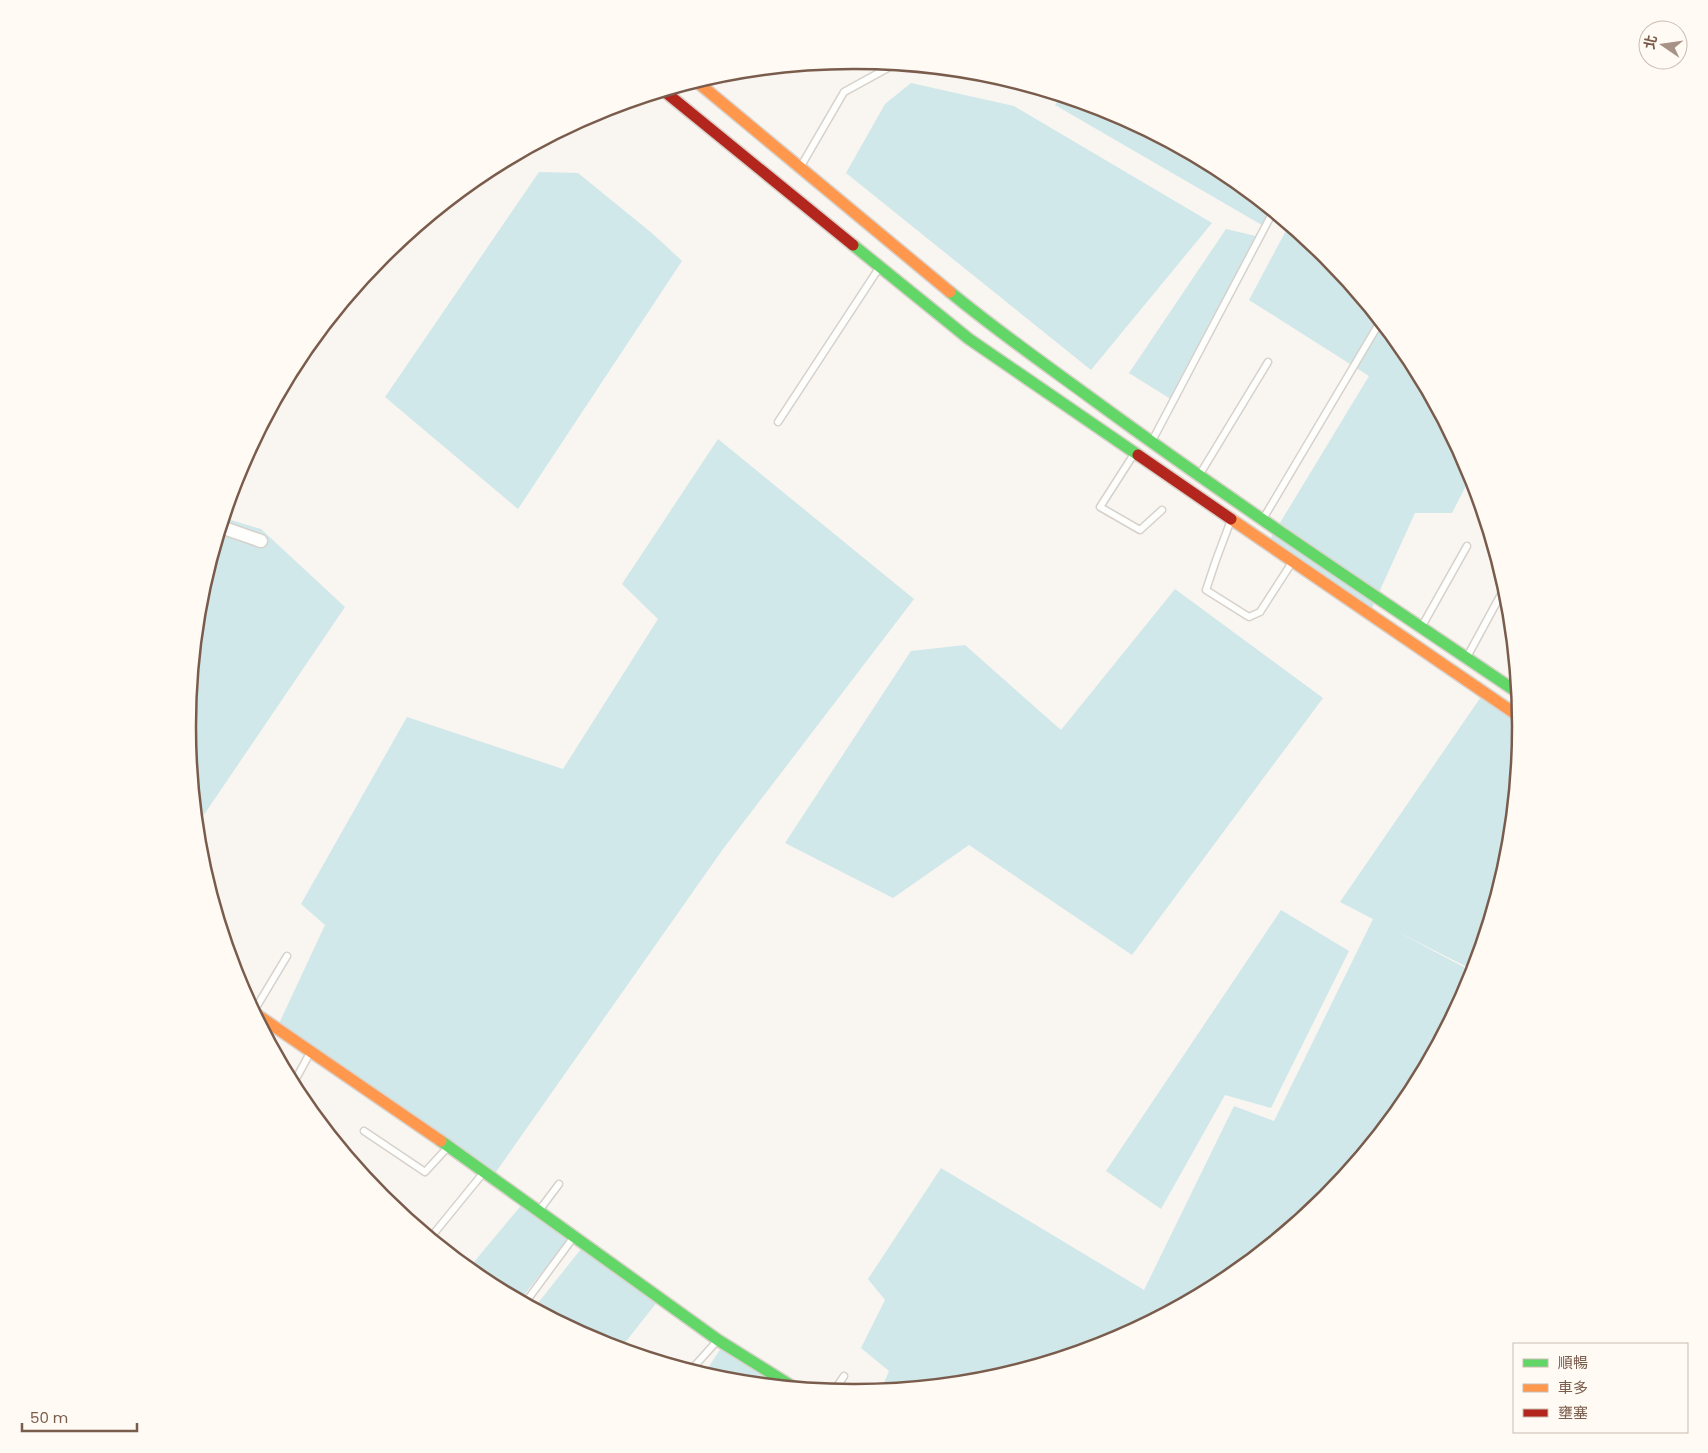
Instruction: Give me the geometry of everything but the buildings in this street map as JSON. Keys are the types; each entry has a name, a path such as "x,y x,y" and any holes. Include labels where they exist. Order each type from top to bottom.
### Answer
{"street":[{"path":"703,87 979,316 1263,520 1510,687"},
{"path":"670,96 969,339 1511,711"},
{"path":"227,529 261,541"},
{"path":"266,1021 449,1146 718,1340 782,1380"}],"lane":[{"path":"800,167 844,92 885,70"},
{"path":"1152,442 1270,218"},
{"path":"778,422 880,267"},
{"path":"1263,520 1377,327"},
{"path":"1199,475 1268,362"},
{"path":"1135,452 1100,507 1140,530 1162,510"},
{"path":"1232,519 1206,590 1249,618 1260,612 1293,561"},
{"path":"1421,627 1468,546"},
{"path":"1466,658 1499,598"},
{"path":"259,1006 287,956"},
{"path":"297,1076 310,1052"},
{"path":"364,1131 425,1172 449,1146"},
{"path":"435,1233 484,1172"},
{"path":"539,1212 559,1184"},
{"path":"529,1298 574,1237"},
{"path":"696,1365 718,1340"},
{"path":"839,1384 844,1376"}],"water":[{"path":"911,83 1014,106 1212,223 1091,370 846,173 885,104"},
{"path":"1057,101 1106,119 1183,157 1219,180 1272,219 1267,228 1055,105"},
{"path":"539,172 578,173 653,234 682,261 518,509 385,397"},
{"path":"1226,229 1260,237 1177,403 1129,373"},
{"path":"1286,230 1319,261 1376,326 1424,398 1462,475 1466,486 1452,513 1415,513 1371,610 1269,541 1369,376 1249,300"},
{"path":"718,439 914,599 723,849 491,1179 276,1030 325,925 301,904 407,717 563,769 658,619 622,584"},
{"path":"230,520 261,529 345,607 203,817 196,726 198,683 209,598"},
{"path":"1175,589 1323,698 1132,955 969,845 893,898 785,843 911,651 965,645 1061,730"},
{"path":"1487,688 1511,704 1510,770 1506,812 1499,855 1477,938 1466,967 1394,930 1466,968 1444,1017 1424,1055 1376,1127 1349,1160 1288,1221 1254,1248 1183,1296 1145,1316 1106,1334 1024,1362 940,1379 884,1383 889,1371 861,1348 885,1300 868,1279 941,1168 1144,1290 1234,1106 1274,1121 1373,919 1340,902"},
{"path":"1281,910 1349,951 1271,1108 1225,1095 1161,1209 1106,1171"},
{"path":"524,1202 572,1235 524,1295 474,1262"},
{"path":"585,1244 661,1297 625,1342 602,1334 538,1303"},
{"path":"725,1342 778,1380 726,1372 708,1368"}],"traffic: fast":[{"path":"853,245 969,339 1138,455"},
{"path":"950,292 1022,348 1199,476 1510,687"},
{"path":"441,1141 718,1340 782,1380"}],"traffic: slow":[{"path":"703,87 950,292"},
{"path":"1231,519 1511,711"},
{"path":"266,1021 441,1141"}],"traffic: jam":[{"path":"670,96 853,245"},
{"path":"1138,455 1231,519"}]}
